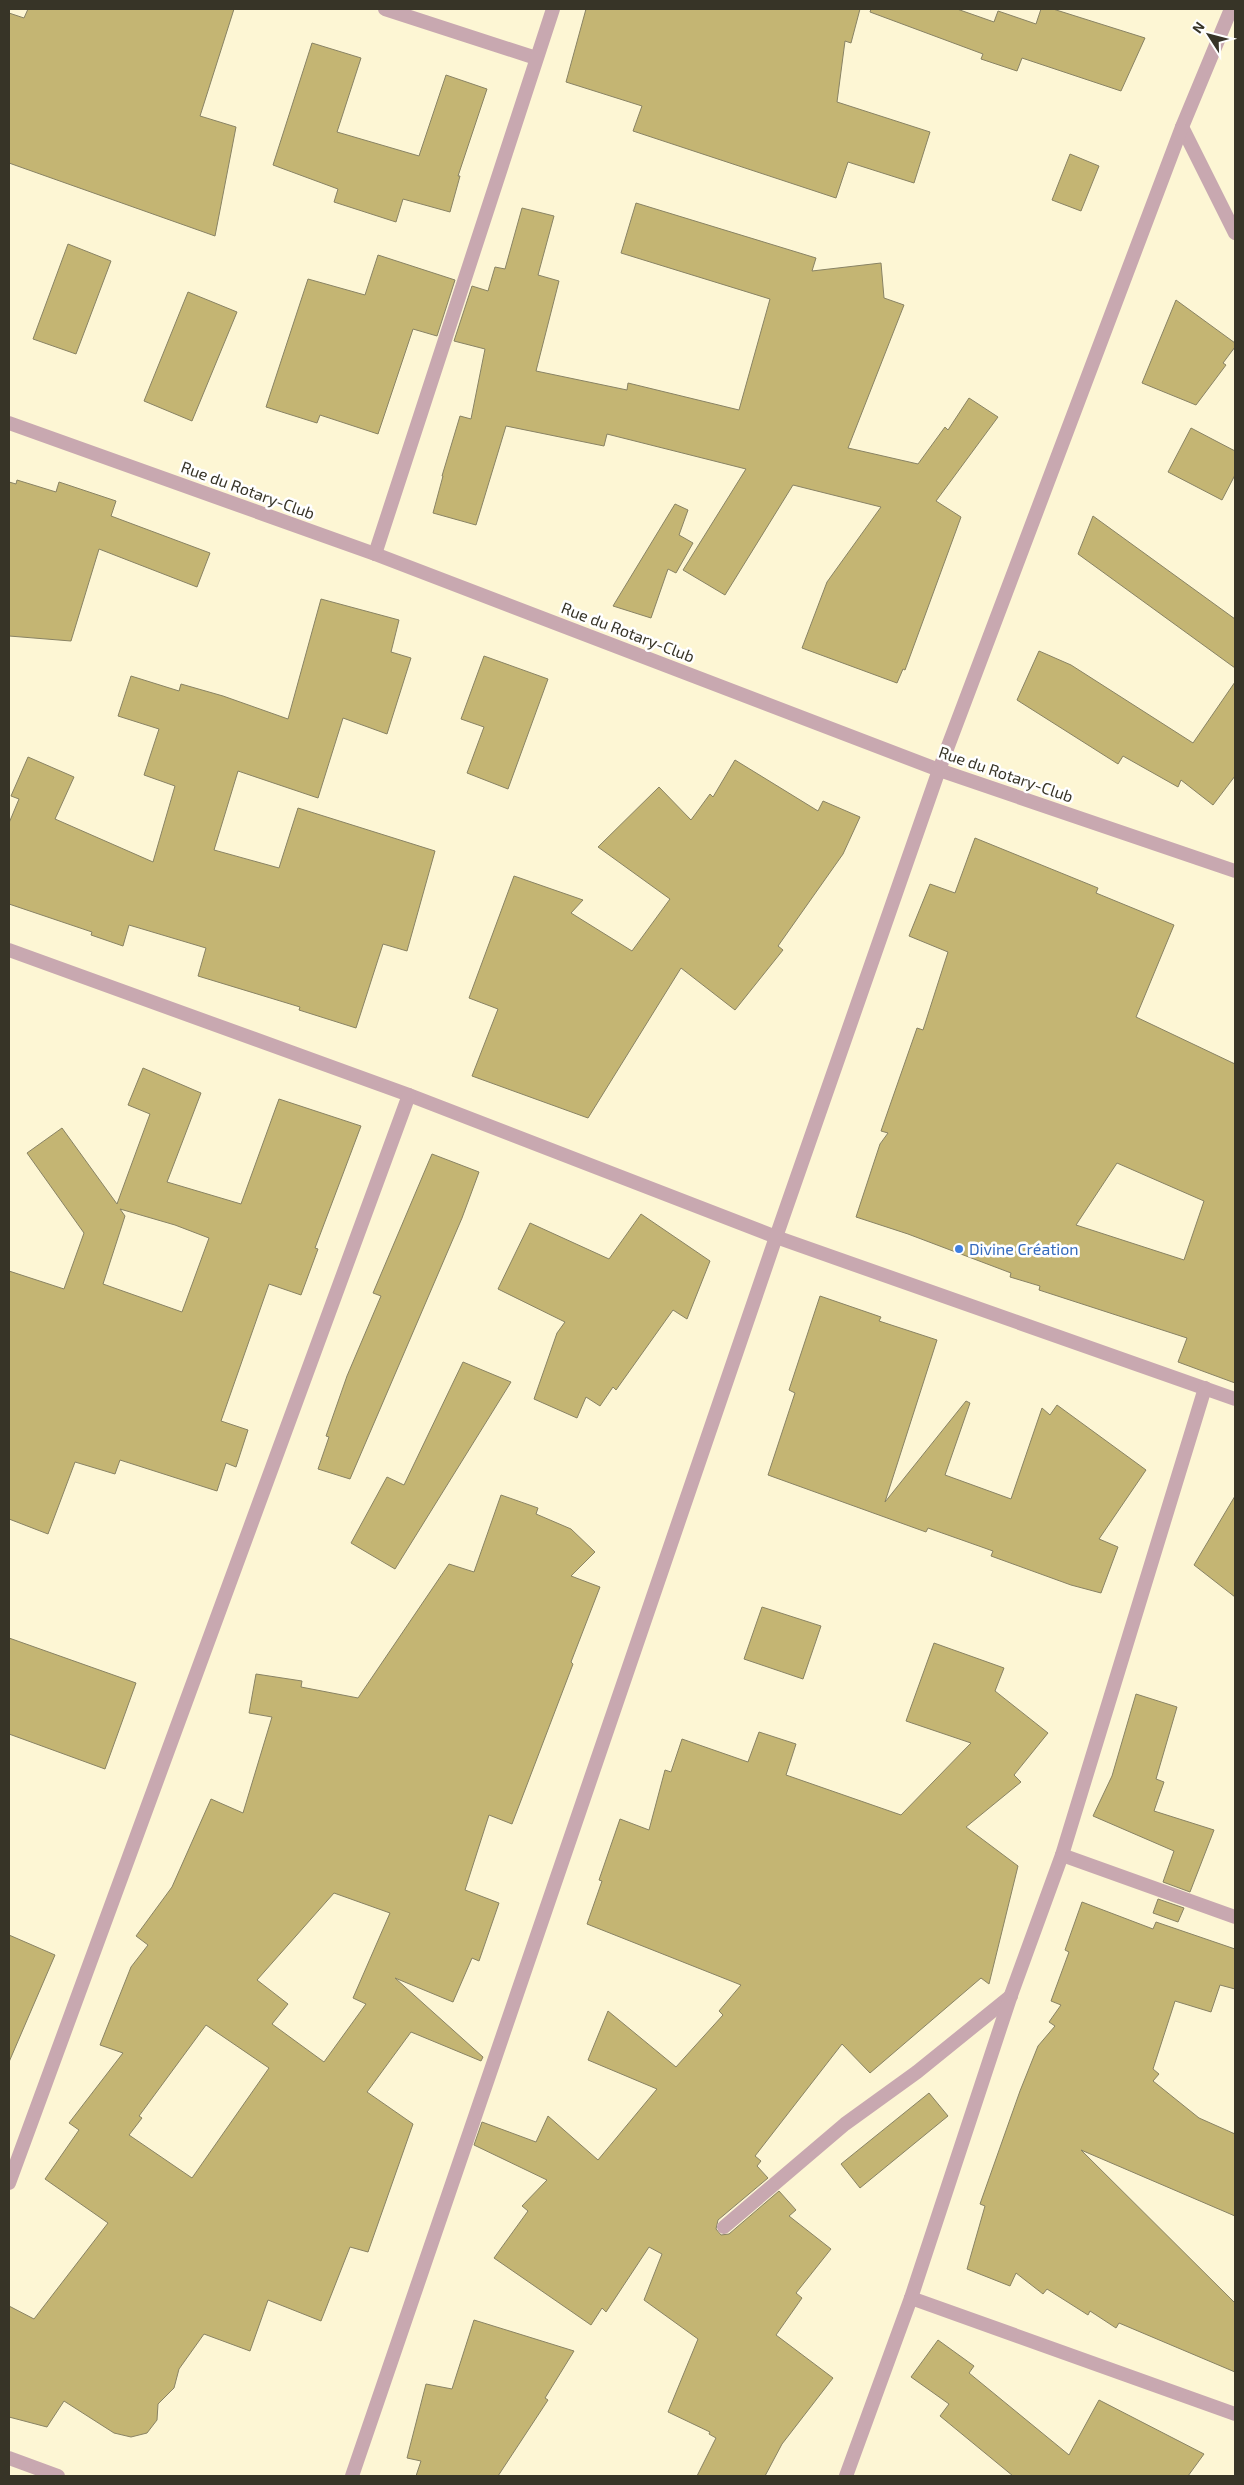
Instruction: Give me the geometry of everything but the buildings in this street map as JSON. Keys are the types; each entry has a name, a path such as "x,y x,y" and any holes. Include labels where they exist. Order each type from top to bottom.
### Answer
{"street":[{"path":"386,9 536,58"},
{"path":"376,554 553,9"},
{"path":"352,2476 776,1237 939,770 1182,127 1231,9"},
{"path":"1182,127 1235,232"},
{"name":"Rue du Rotary-Club","path":"9,423 376,554 939,770 1235,871"},
{"path":"9,950 409,1095 776,1237 1235,1399"},
{"path":"9,2183 409,1095"},
{"path":"846,2476 911,2298 1011,1995 1062,1855 1205,1388"},
{"path":"1062,1855 1235,1917"},
{"path":"724,2226 838,2130 917,2072 1011,1995"},
{"path":"911,2298 1235,2414"},
{"path":"9,2458 58,2476"}],"place":[{"name":"Divine Création","path":"959,1249"}]}
